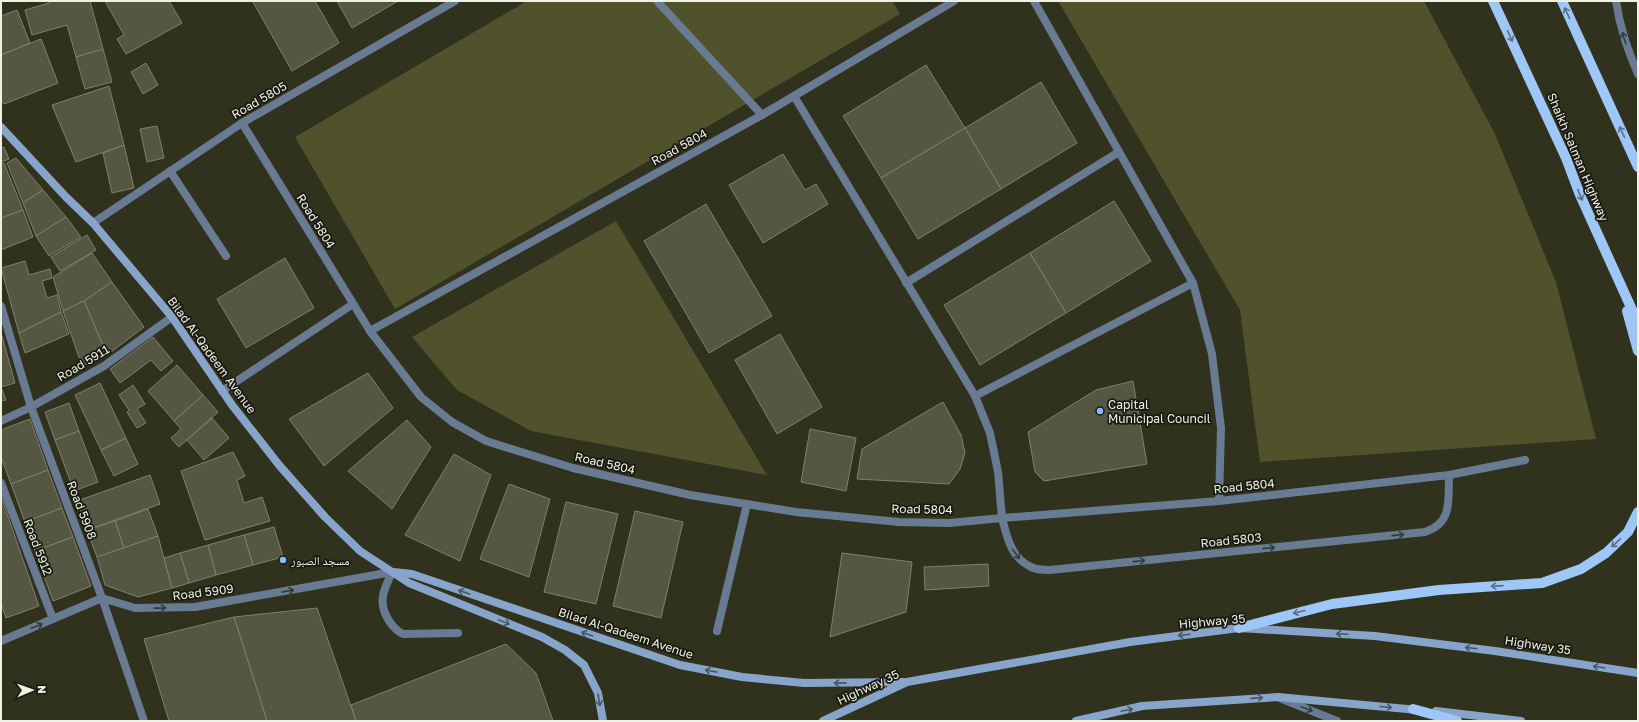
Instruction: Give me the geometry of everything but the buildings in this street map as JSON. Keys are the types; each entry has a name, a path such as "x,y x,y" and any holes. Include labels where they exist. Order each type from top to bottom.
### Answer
{"main road":[{"name":"Shaikh Salman Highway","path":"1493,1 1566,158 1580,195 1638,323"},
{"path":"1562,1 1638,167"},
{"path":"1620,286 1638,351"},
{"path":"1239,628 1332,604 1439,590 1542,583 1581,569 1606,553 1628,532 1638,512"},
{"path":"1413,709 1457,721"}],"street":[{"name":"Road 5805","path":"93,223 242,123 441,4 455,1"},
{"path":"657,1 762,115"},
{"name":"Road 5804","path":"370,332 762,115 954,1"},
{"path":"1034,1 1193,283 1212,354 1221,428 1219,501"},
{"path":"1616,1 1620,28 1638,74"},
{"name":"Road 5803","path":"794,96 974,396 990,433 998,472 1002,518 1008,541 1017,557 1032,568 1050,570 1425,532 1434,529 1442,523 1446,515 1449,475"},
{"name":"Road 5804","path":"242,123 370,332 421,397 452,422 486,441 573,468 690,495 796,512 898,522 949,523 1219,501 1449,475 1525,460"},
{"name":"Bilad Al-Qadeem Avenue","path":"1,128 66,197 93,223 172,317 222,390 279,465 325,517 360,551 417,587 542,637 565,650 584,665 598,693 603,721"},
{"path":"906,283 1119,152"},
{"path":"170,171 226,256"},
{"path":"974,396 1193,283"},
{"path":"222,390 353,304"},
{"name":"Road 5908","path":"1,306 31,407 102,598 144,721"},
{"name":"Road 5911","path":"1,421 31,407 104,366 172,317"},
{"name":"Road 5912","path":"1,483 53,619"},
{"path":"717,631 747,504"},
{"path":"392,572 383,596 382,605 389,621 397,631 403,634 458,633"},
{"name":"Bilad Al-Qadeem Avenue","path":"392,572 412,574 680,665 742,677 804,683 907,682"},
{"name":"Road 5909","path":"102,598 135,608 195,607 392,572"},
{"path":"1,641 102,598"},
{"name":"Highway 35","path":"823,721 907,682 1130,642 1239,628 1375,636 1496,651 1638,673"},
{"path":"1278,697 1337,721"},
{"path":"1076,721 1142,706 1278,697 1413,709 1521,721"}],"green space":[{"path":"527,1 892,1 900,14 395,309 295,137"},
{"path":"1058,1 1424,1 1495,134 1556,282 1596,439 1260,462 1240,310"},
{"path":"616,221 767,475 531,431 457,390 412,337"}],"place":[{"name":"Capital Municipal Council","path":"1100,411"},
{"name":"مسجد الصبور","path":"283,560"}]}
